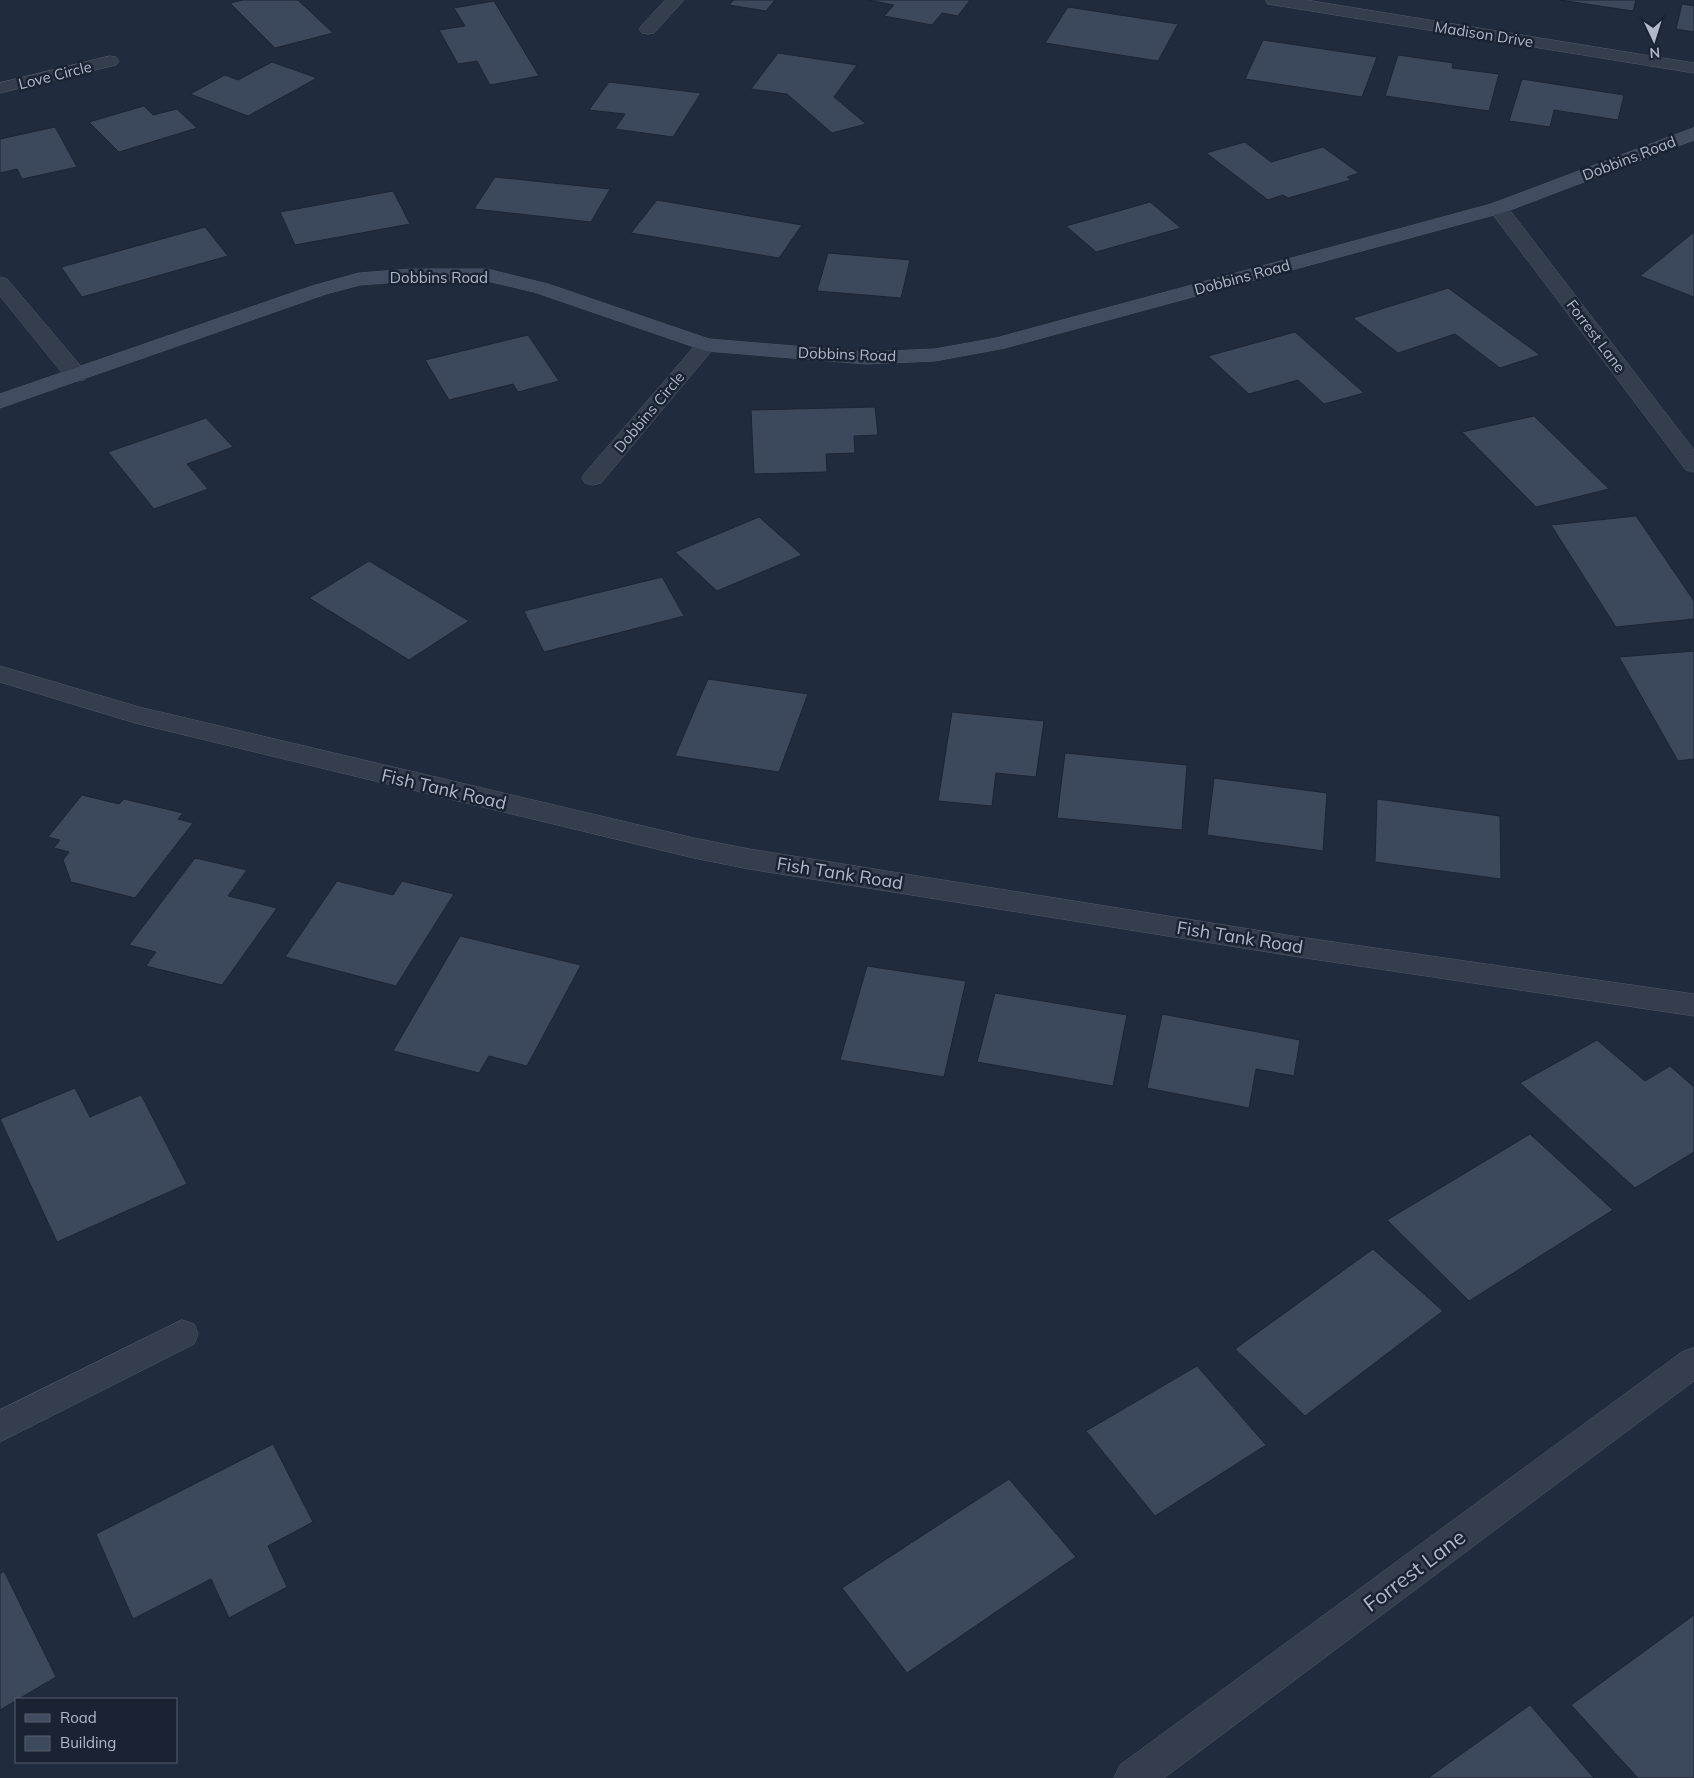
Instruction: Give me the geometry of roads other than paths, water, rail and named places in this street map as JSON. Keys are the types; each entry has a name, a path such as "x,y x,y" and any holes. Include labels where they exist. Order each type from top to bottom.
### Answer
{"street":[{"path":"648,29 676,0"},
{"name":"Madison Drive","path":"1274,0 1694,68"},
{"name":"Love Circle","path":"0,88 110,61"},
{"name":"Dobbins Road","path":"0,401 319,290 359,280 411,275 486,275 541,288 706,345 866,358 935,355 1008,341 1498,208 1694,134"},
{"name":"Forrest Lane","path":"1498,208 1694,465"},
{"path":"0,283 76,375"},
{"name":"Dobbins Circle","path":"593,478 706,345"},
{"name":"Fish Tank Road","path":"0,674 135,715 694,848 1298,947 1694,1005"},
{"path":"0,1427 182,1334"},
{"name":"Forrest Lane","path":"1133,1778 1694,1362"}]}
